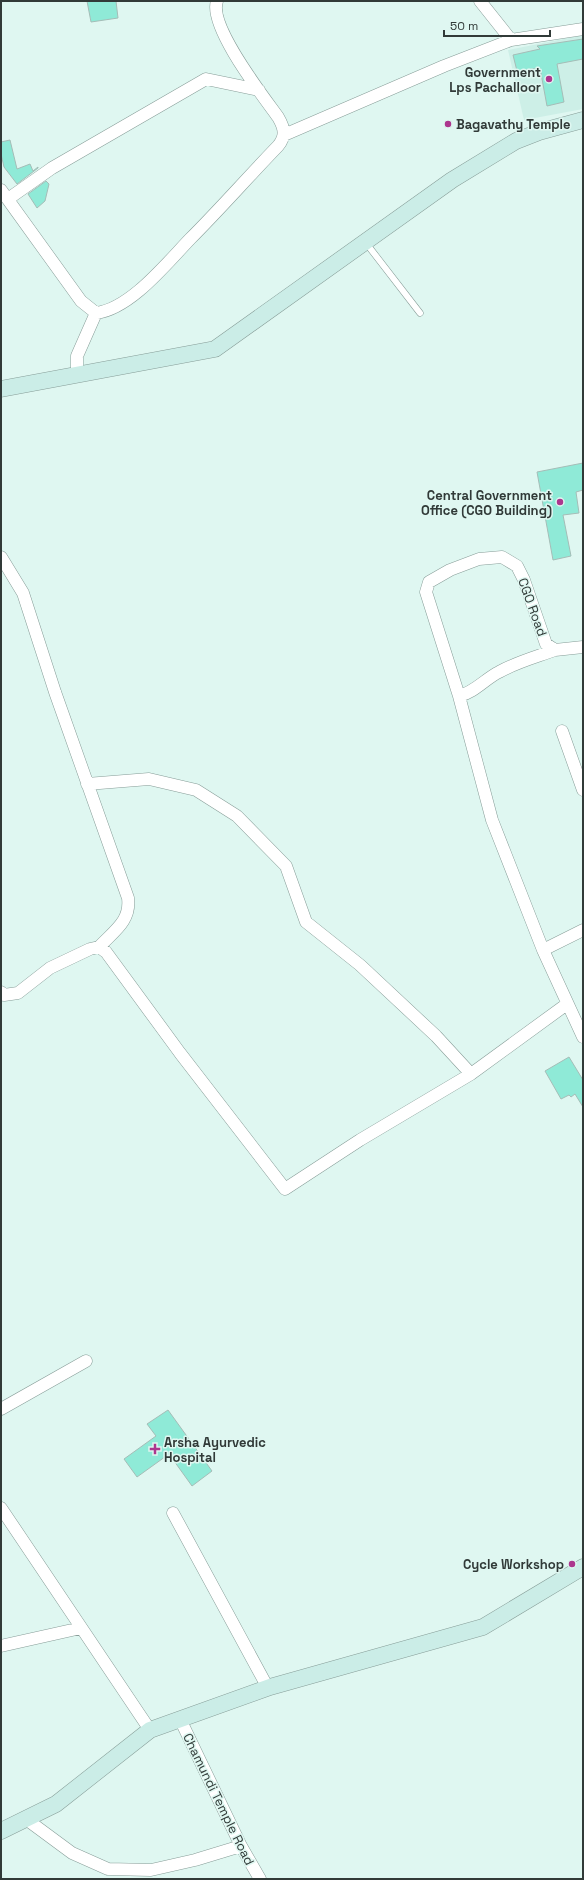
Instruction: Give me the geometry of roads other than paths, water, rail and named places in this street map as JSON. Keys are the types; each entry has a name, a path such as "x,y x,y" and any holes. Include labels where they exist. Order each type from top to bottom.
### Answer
{"street":[{"path":"217,1 216,14 219,25 232,49 278,117 284,129 284,135 278,146 158,275 107,312 96,313 81,301 4,194 206,79 259,90"},
{"path":"480,1 511,40"},
{"path":"284,135 444,66 511,40 583,29"},
{"path":"1,389 215,349 452,180 516,141 539,132 583,120"},
{"path":"77,375 77,356 96,313"},
{"path":"1,557 23,593 55,692 128,898 129,907 128,914 124,921 99,947 90,949 50,968 18,993 4,995 1,992"},
{"name":"CGO Road","path":"459,696 426,592 430,582 450,570 479,559 502,557 517,566 524,580 546,644 555,650 583,647"},
{"path":"555,650 517,663 498,672 469,694 459,696 492,820 543,950 583,1037"},
{"path":"562,731 583,790"},
{"path":"87,784 149,778 196,790 237,816 286,866 306,922 360,966 436,1036 471,1074"},
{"path":"543,950 583,930"},
{"path":"99,947 106,952 180,1053 285,1190 360,1140 471,1074 567,1004"},
{"path":"1,1409 86,1361"},
{"path":"1,1508 150,1730"},
{"path":"173,1512 268,1688 270,1687"},
{"path":"1,1831 56,1804 150,1730 270,1687 483,1627 583,1567"},
{"path":"1,1646 81,1628"},
{"name":"Chamundi Temple Road","path":"180,1719 241,1846 260,1879"},
{"path":"26,1819 72,1853 108,1869 151,1870 195,1860 241,1846"}],"lane":[{"path":"365,242 420,313"}],"place":[{"name":"Government Lps Pachalloor","path":"549,79"},
{"name":"Bagavathy Temple","path":"448,124"},
{"name":"Central Government Office (CGO Building)","path":"560,502"},
{"name":"Arsha Ayurvedic Hospital","path":"155,1449"},
{"name":"Cycle Workshop","path":"572,1564"}]}
